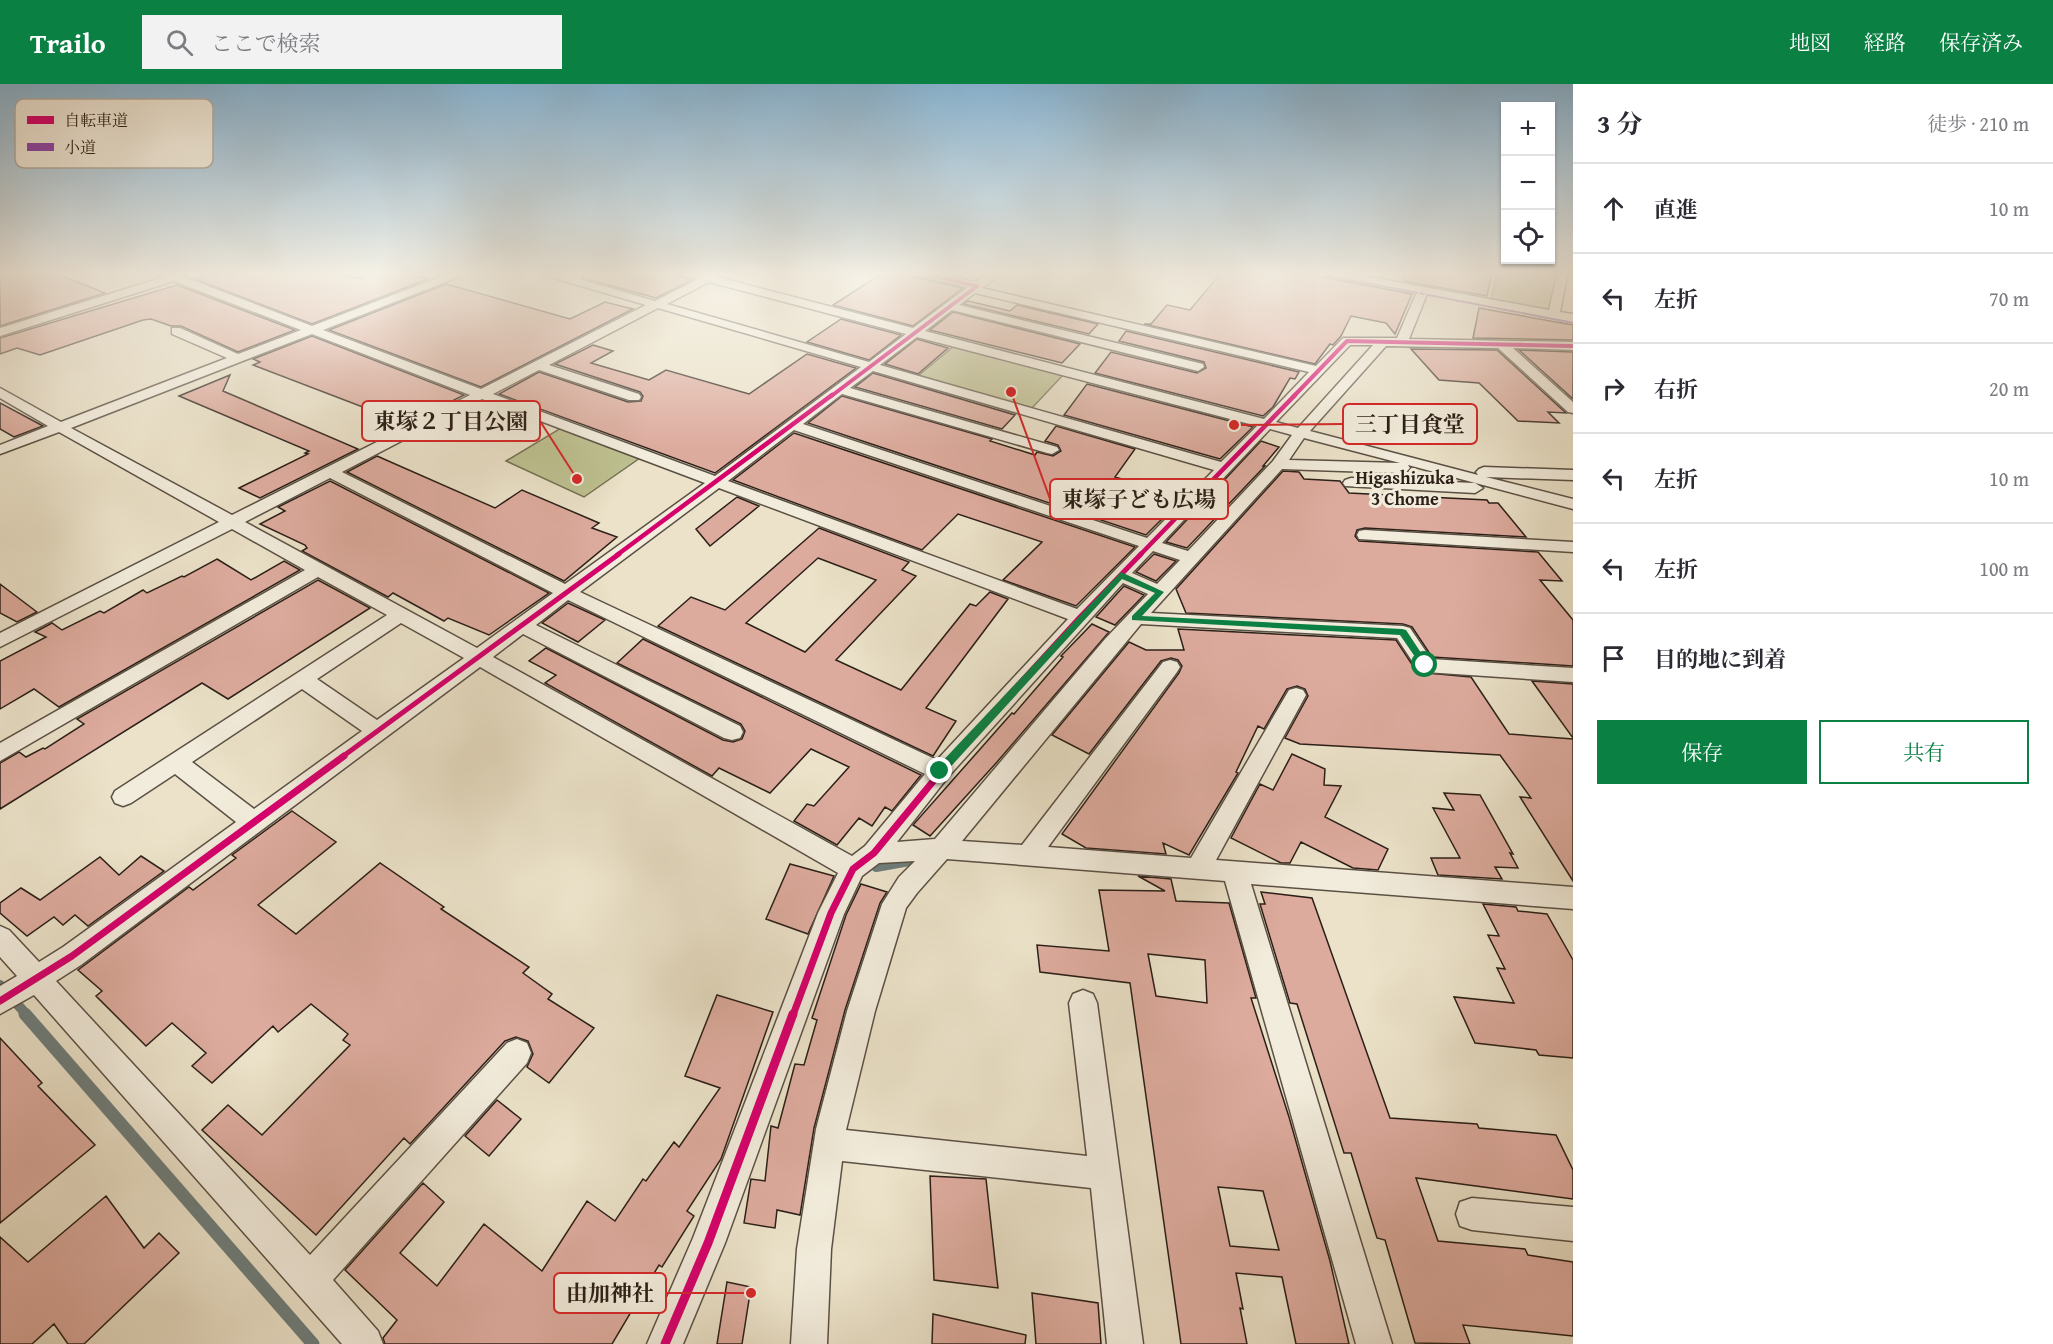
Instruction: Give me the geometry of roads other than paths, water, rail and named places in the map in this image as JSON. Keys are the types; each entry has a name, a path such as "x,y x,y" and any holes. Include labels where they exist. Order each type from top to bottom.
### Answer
{"street":[{"path":"176,331 238,359"},
{"path":"0,450 311,331"},
{"path":"315,331 1080,617"},
{"path":"0,641 603,331"},
{"path":"748,331 1224,468"},
{"path":"910,331 1573,504"},
{"path":"1050,331 1197,367"},
{"path":"1158,331 1320,370"},
{"path":"809,1344 814,1249 829,1144 861,1011 895,903 1135,618 1278,464 1301,433 1393,342 1399,331"},
{"path":"19,988 72,956 718,481 915,332"},
{"path":"664,1344 708,1243 831,913 863,861 940,771 1080,617 1347,341 1573,346"},
{"path":"1502,344 1573,409"},
{"path":"537,365 634,397"},
{"path":"840,389 1052,450"},
{"path":"0,392 61,428 478,657 863,861 941,849 1573,898"},
{"path":"792,425 1191,558"},
{"path":"1278,464 1573,475"},
{"path":"330,472 566,592 940,771"},
{"path":"1351,483 1490,488 1499,485"},
{"path":"1365,535 1573,547"},
{"path":"0,753 319,569"},
{"path":"1121,575 1160,592"},
{"path":"123,797 400,614"},
{"path":"1135,618 1402,632 1425,665 1573,675"},
{"path":"521,625 732,732"},
{"path":"1028,856 1170,667"},
{"path":"302,679 378,731"},
{"path":"1198,869 1296,695"},
{"path":"176,762 253,822"},
{"path":"1234,872 1374,1344"},
{"path":"0,938 19,988 310,1280 365,1344"},
{"path":"1083,1003 1125,1344"},
{"path":"310,1280 517,1053"},
{"path":"829,1144 1105,1174"},
{"path":"1472,1214 1573,1224"}],"waterway":[{"path":"876,867 915,860"},
{"path":"0,985 27,1015"},
{"path":"25,1014 313,1344"}],"place":[{"name":"東塚子ども広場","path":"1011,392"},
{"name":"三丁目食堂","path":"1234,425"},
{"name":"東塚２丁目公園","path":"577,479"},
{"name":"由加神社","path":"751,1293"}],"district":[{"name":"Higashizuka 3 Chome","path":"1405,487"}]}
